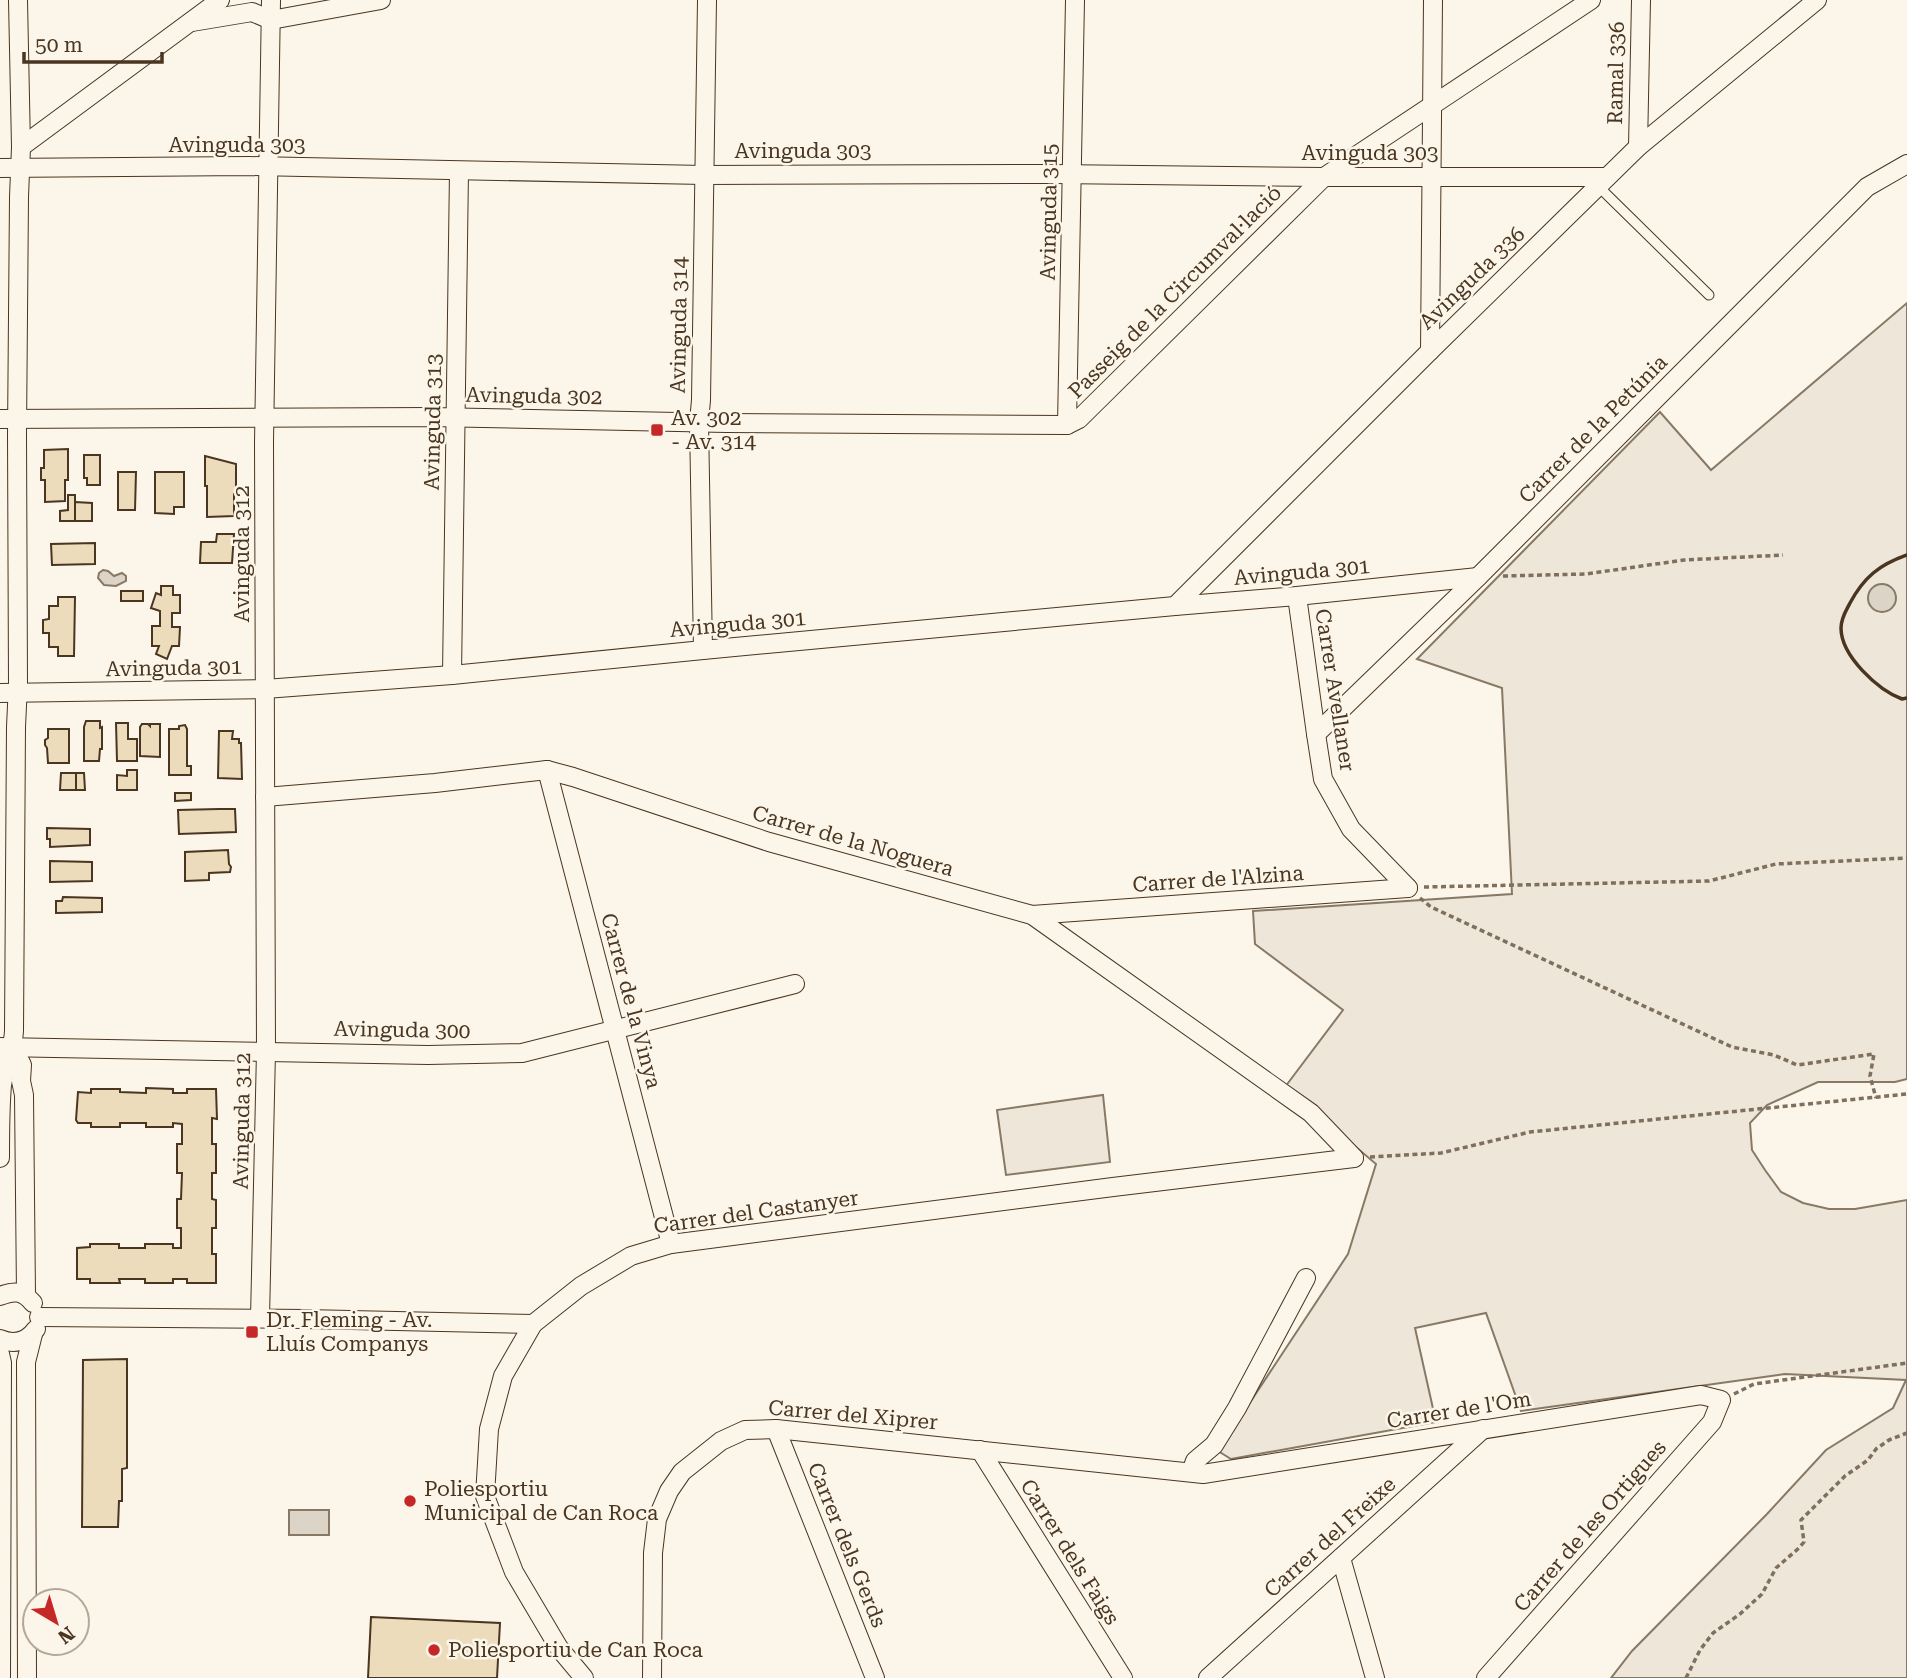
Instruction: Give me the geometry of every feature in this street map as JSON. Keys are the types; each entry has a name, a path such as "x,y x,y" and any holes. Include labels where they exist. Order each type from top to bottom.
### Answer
{"street":[{"path":"0,1158 1,1094 6,1047 9,419 21,147 18,0"},
{"path":"21,147 220,0"},
{"name":"Avinguda 312","path":"260,1318 266,1051 264,418 271,0"},
{"path":"191,22 252,12 271,19 381,0"},
{"name":"Avinguda 314","path":"703,650 699,422 707,0"},
{"name":"Avinguda 315","path":"1068,425 1074,0"},
{"path":"1430,351 1433,0"},
{"name":"Passeig de la Circumval·lació","path":"1068,425 1079,419 1324,177 1591,0"},
{"name":"Ramal 336","path":"1638,147 1640,0"},
{"name":"Avinguda 336","path":"1175,606 1638,147 1817,0"},
{"name":"Carrer de la Petúnia","path":"1315,734 1478,577 1867,187 1907,164"},
{"name":"Avinguda 303","path":"0,168 268,167 704,176 1073,174 1603,181"},
{"name":"Avinguda 313","path":"452,675 459,171"},
{"name":"Avinguda 302","path":"9,419 457,417 1068,425"},
{"name":"Avinguda 301","path":"9,692 265,689 452,675 1478,577"},
{"name":"Carrer Avellaner","path":"1297,596 1323,779 1351,829 1408,888"},
{"name":"Carrer de la Noguera","path":"265,797 435,783 547,770 769,842 1032,915 1311,1113 1354,1158"},
{"name":"Carrer de la Vinya","path":"547,770 671,1244"},
{"name":"Carrer de l'Alzina","path":"1032,915 1408,888"},
{"name":"Avinguda 300","path":"6,1047 428,1055 522,1053 795,984"},
{"path":"6,1047 22,1065 26,1295"},
{"name":"Carrer del Castanyer","path":"584,1678 559,1648 514,1572 485,1496 489,1429 503,1376 533,1324 581,1286 631,1256 671,1244 1354,1158"},
{"path":"1197,1473 1195,1461 1214,1446 1306,1278"},
{"path":"0,1296 11,1292 26,1295 35,1305 39,1317 26,1362 27,1678"},
{"path":"39,1317 260,1318 533,1324"},
{"path":"0,1339 14,1343 33,1334"},
{"path":"0,1354 1,1678"},
{"name":"Carrer de l'Om","path":"1197,1473 1701,1395 1721,1400"},
{"name":"Carrer de les Ortigues","path":"1486,1678 1712,1422 1721,1400"},
{"name":"Carrer del Xiprer","path":"652,1678 653,1553 657,1519 668,1491 682,1472 721,1441 745,1430 776,1429 1197,1473"},
{"name":"Carrer dels Gerds","path":"776,1429 875,1678"},
{"name":"Carrer del Freixe","path":"1208,1678 1483,1430"},
{"name":"Carrer dels Faigs","path":"980,1450 1123,1678"},
{"path":"1341,1558 1375,1678"}],"lane":[{"path":"1603,181 1709,295"}],"path":[{"path":"1478,577 1586,574 1684,560 1783,555"},
{"path":"1408,888 1709,881 1776,864 1907,858"},
{"path":"1408,888 1431,907 1732,1046 1773,1055 1797,1065 1874,1054 1870,1076 1877,1098"},
{"path":"1354,1158 1441,1153 1530,1132 1907,1094"},
{"path":"1721,1400 1754,1384 1907,1363"},
{"path":"1686,1678 1700,1650 1713,1633 1762,1594 1776,1568 1804,1542 1801,1520 1819,1499 1868,1460 1877,1449 1889,1440 1907,1433"}],"shaded area":[{"path":"1907,303 1907,1079 1895,1082 1818,1082 1767,1105 1750,1123 1752,1150 1765,1170 1781,1192 1803,1203 1829,1209 1855,1209 1907,1200 1907,1678 1611,1678 1632,1651 1826,1450 1893,1408 1906,1380 1785,1374 1521,1411 1486,1313 1415,1328 1436,1422 1231,1459 1218,1451 1348,1254 1376,1164 1285,1087 1343,1010 1255,944 1253,911 1512,894 1502,688 1417,659 1660,412 1711,470"},
{"path":"103,570 114,576 122,573 126,576 126,581 116,586 104,585 98,578"},
{"path":"1882,584 1892,588 1896,598 1892,608 1882,612 1872,608 1868,598 1872,588"},
{"path":"1103,1095 1110,1162 1006,1175 997,1110"},
{"path":"289,1510 329,1510 329,1535 289,1535"}],"building":[{"path":"68,449 65,501 45,502 45,480 41,480 44,450"},
{"path":"84,455 100,455 100,485 87,485 87,478 84,478"},
{"path":"205,456 236,464 234,516 207,517"},
{"path":"118,472 136,472 135,510 118,510"},
{"path":"155,472 184,472 184,507 174,507 174,514 155,513"},
{"path":"68,495 75,495 75,521 60,521 60,511 68,510"},
{"path":"75,502 92,503 92,521 75,521"},
{"path":"217,534 234,534 232,563 200,563 201,542 216,542"},
{"path":"95,543 95,564 52,565 51,544"},
{"path":"161,586 173,586 173,595 180,595 180,613 172,613 172,627 180,627 179,646 172,646 167,659 156,654 159,646 152,646 152,626 160,626 160,611 151,608 156,593 161,595"},
{"path":"121,591 143,591 143,601 121,601"},
{"path":"58,597 75,597 74,656 58,656 58,647 49,647 49,633 43,633 43,620 49,619 49,606 58,606"},
{"path":"86,721 100,721 100,728 102,727 99,761 84,761"},
{"path":"116,723 128,723 128,739 137,739 137,761 117,761"},
{"path":"142,724 160,724 160,757 140,756"},
{"path":"185,725 187,766 191,766 191,775 169,775 169,729 179,729 179,726"},
{"path":"48,729 69,729 69,763 48,763 45,740 48,738"},
{"path":"219,731 233,731 232,739 239,739 241,743 242,779 218,778"},
{"path":"127,770 137,770 137,790 117,790 117,775 127,776"},
{"path":"61,773 76,773 76,790 60,790"},
{"path":"76,773 84,773 85,790 76,790"},
{"path":"175,793 191,793 191,800 175,801"},
{"path":"235,809 236,832 179,834 178,810"},
{"path":"47,828 90,829 90,845 50,847"},
{"path":"228,850 230,872 209,873 209,880 185,881 185,852"},
{"path":"50,861 92,862 92,881 50,882"},
{"path":"63,897 102,898 102,912 56,913 56,901 62,901"},
{"path":"146,1088 173,1089 173,1093 187,1093 187,1089 216,1089 217,1119 212,1118 212,1144 216,1144 216,1173 212,1173 212,1199 216,1200 216,1228 212,1228 212,1254 216,1254 216,1283 187,1283 187,1279 173,1279 173,1283 145,1283 145,1279 119,1279 120,1283 90,1283 90,1279 77,1279 77,1248 90,1247 90,1244 119,1244 119,1248 145,1248 145,1244 173,1244 173,1248 181,1248 181,1228 177,1228 177,1199 181,1199 182,1173 177,1173 177,1144 182,1144 182,1124 173,1123 173,1127 146,1127 146,1123 120,1123 120,1127 91,1127 91,1123 78,1123 76,1120 78,1092 120,1089 120,1092 146,1093"},
{"path":"127,1359 127,1468 122,1469 122,1501 119,1501 118,1527 82,1527 83,1360"},
{"name":"Poliesportiu de Can Roca","path":"371,1617 500,1623 497,1678 368,1678"}],"wall":[{"path":"1907,555 1888,563 1867,579 1850,603 1841,628 1847,650 1862,671 1892,695 1907,698"}],"place":[{"name":"Av. 302 - Av. 314","path":"657,430"},
{"name":"Dr. Fleming - Av. Lluís Companys","path":"252,1332"},
{"name":"Poliesportiu Municipal de Can Roca","path":"410,1501"},
{"name":"Poliesportiu de Can Roca","path":"434,1650"}]}
